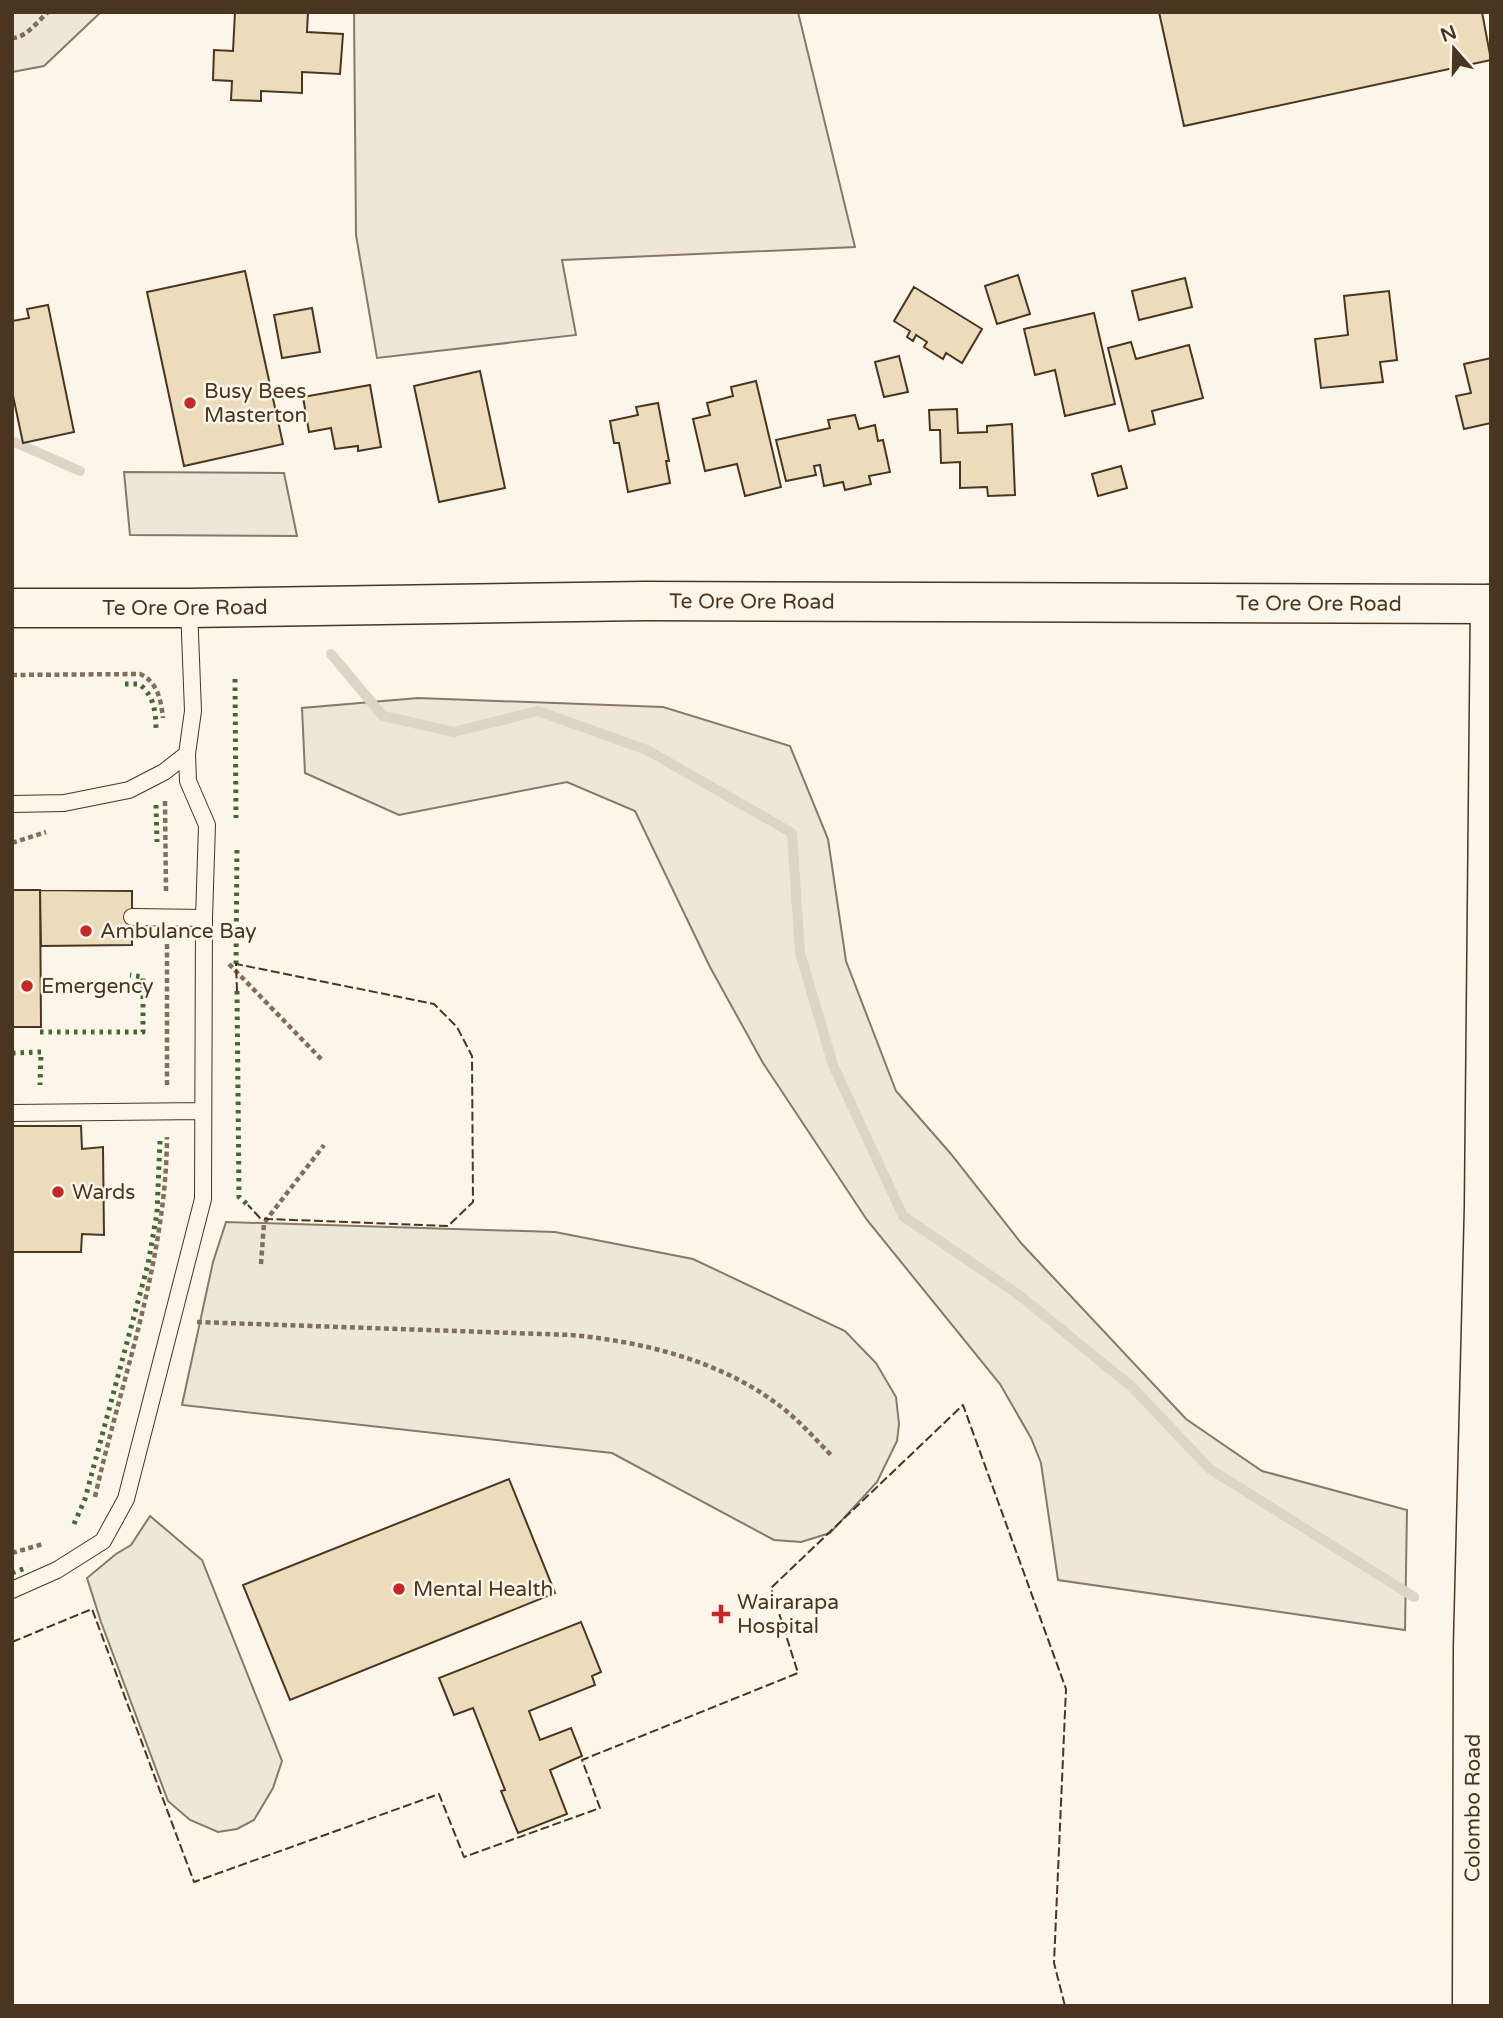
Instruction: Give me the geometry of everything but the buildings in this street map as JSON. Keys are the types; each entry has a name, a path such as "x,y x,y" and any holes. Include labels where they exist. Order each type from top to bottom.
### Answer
{"main road":[{"name":"Te Ore Ore Road","path":"12,608 645,601 1490,604"},
{"name":"Colombo Road","path":"1472,2006 1472,1648 1485,1363 1490,604"}],"lane":[{"path":"12,1590 57,1570 103,1541 126,1499 203,1199 207,825 188,780 187,754 193,712 189,608"},
{"path":"12,804 64,803 129,790 164,772 187,754"},
{"path":"132,917 204,918"},
{"path":"12,1113 203,1111"}],"path":[{"path":"12,38 18,38 28,32 48,12"},
{"path":"12,675 140,674 147,677 156,688 162,704 164,772"},
{"path":"94,1504 140,1320 163,1216 167,1178 165,793"},
{"path":"204,939 323,1061"},
{"path":"261,1264 264,1223 324,1145"},
{"path":"140,1320 571,1335 615,1339 660,1349 698,1362 749,1387 790,1414 833,1457"},
{"path":"12,1553 51,1542"}],"shaded area":[{"path":"12,12 101,12 44,66 12,72"},
{"path":"354,12 798,12 855,247 562,260 576,335 377,358 356,235"},
{"path":"124,472 284,473 297,536 130,535"},
{"path":"418,698 663,707 790,746 828,839 846,961 896,1091 951,1154 1021,1243 1186,1419 1262,1471 1407,1510 1405,1630 1058,1580 1041,1463 1031,1438 1000,1384 867,1220 763,1063 710,967 635,811 567,782 399,815 305,773 302,708"},
{"path":"226,1222 555,1232 693,1259 845,1331 876,1363 896,1397 899,1424 897,1441 877,1482 830,1533 801,1542 774,1540 612,1453 182,1405 213,1262"},
{"path":"150,1516 202,1560 282,1761 273,1788 254,1820 237,1829 218,1832 190,1820 168,1801 87,1578 131,1545"}],"waterway":[{"path":"12,441 80,471"},
{"path":"331,654 383,716 454,732 538,711 647,750 792,833 800,953 833,1065 903,1216 1019,1295 1132,1387 1210,1469 1414,1597"}],"hedge":[{"path":"235,679 236,818"},
{"path":"125,684 139,684 148,694 155,712 156,733"},
{"path":"156,805 157,842"},
{"path":"236,964 237,845"},
{"path":"40,1032 143,1032 143,977 130,975"},
{"path":"237,991 239,1197 248,1205"},
{"path":"12,1053 41,1052 40,1085"},
{"path":"74,1524 85,1499 148,1264 157,1213 160,1141"},
{"path":"12,1573 28,1567"}],"fence":[{"path":"237,991 236,964 434,1004 457,1027 472,1056 473,1202 448,1226 269,1219 260,1218 248,1205"},
{"path":"12,1642 92,1609 194,1882 439,1794 464,1857 600,1808 582,1760 798,1673 771,1588 963,1405 1066,1689 1054,1963 1065,2006"}],"place":[{"name":"Busy Bees Masterton","path":"190,403"},
{"name":"Ambulance Bay","path":"86,931"},
{"name":"Emergency","path":"27,986"},
{"name":"Wards","path":"58,1192"},
{"name":"Mental Health","path":"399,1589"},
{"name":"Wairarapa Hospital","path":"721,1614"}]}
